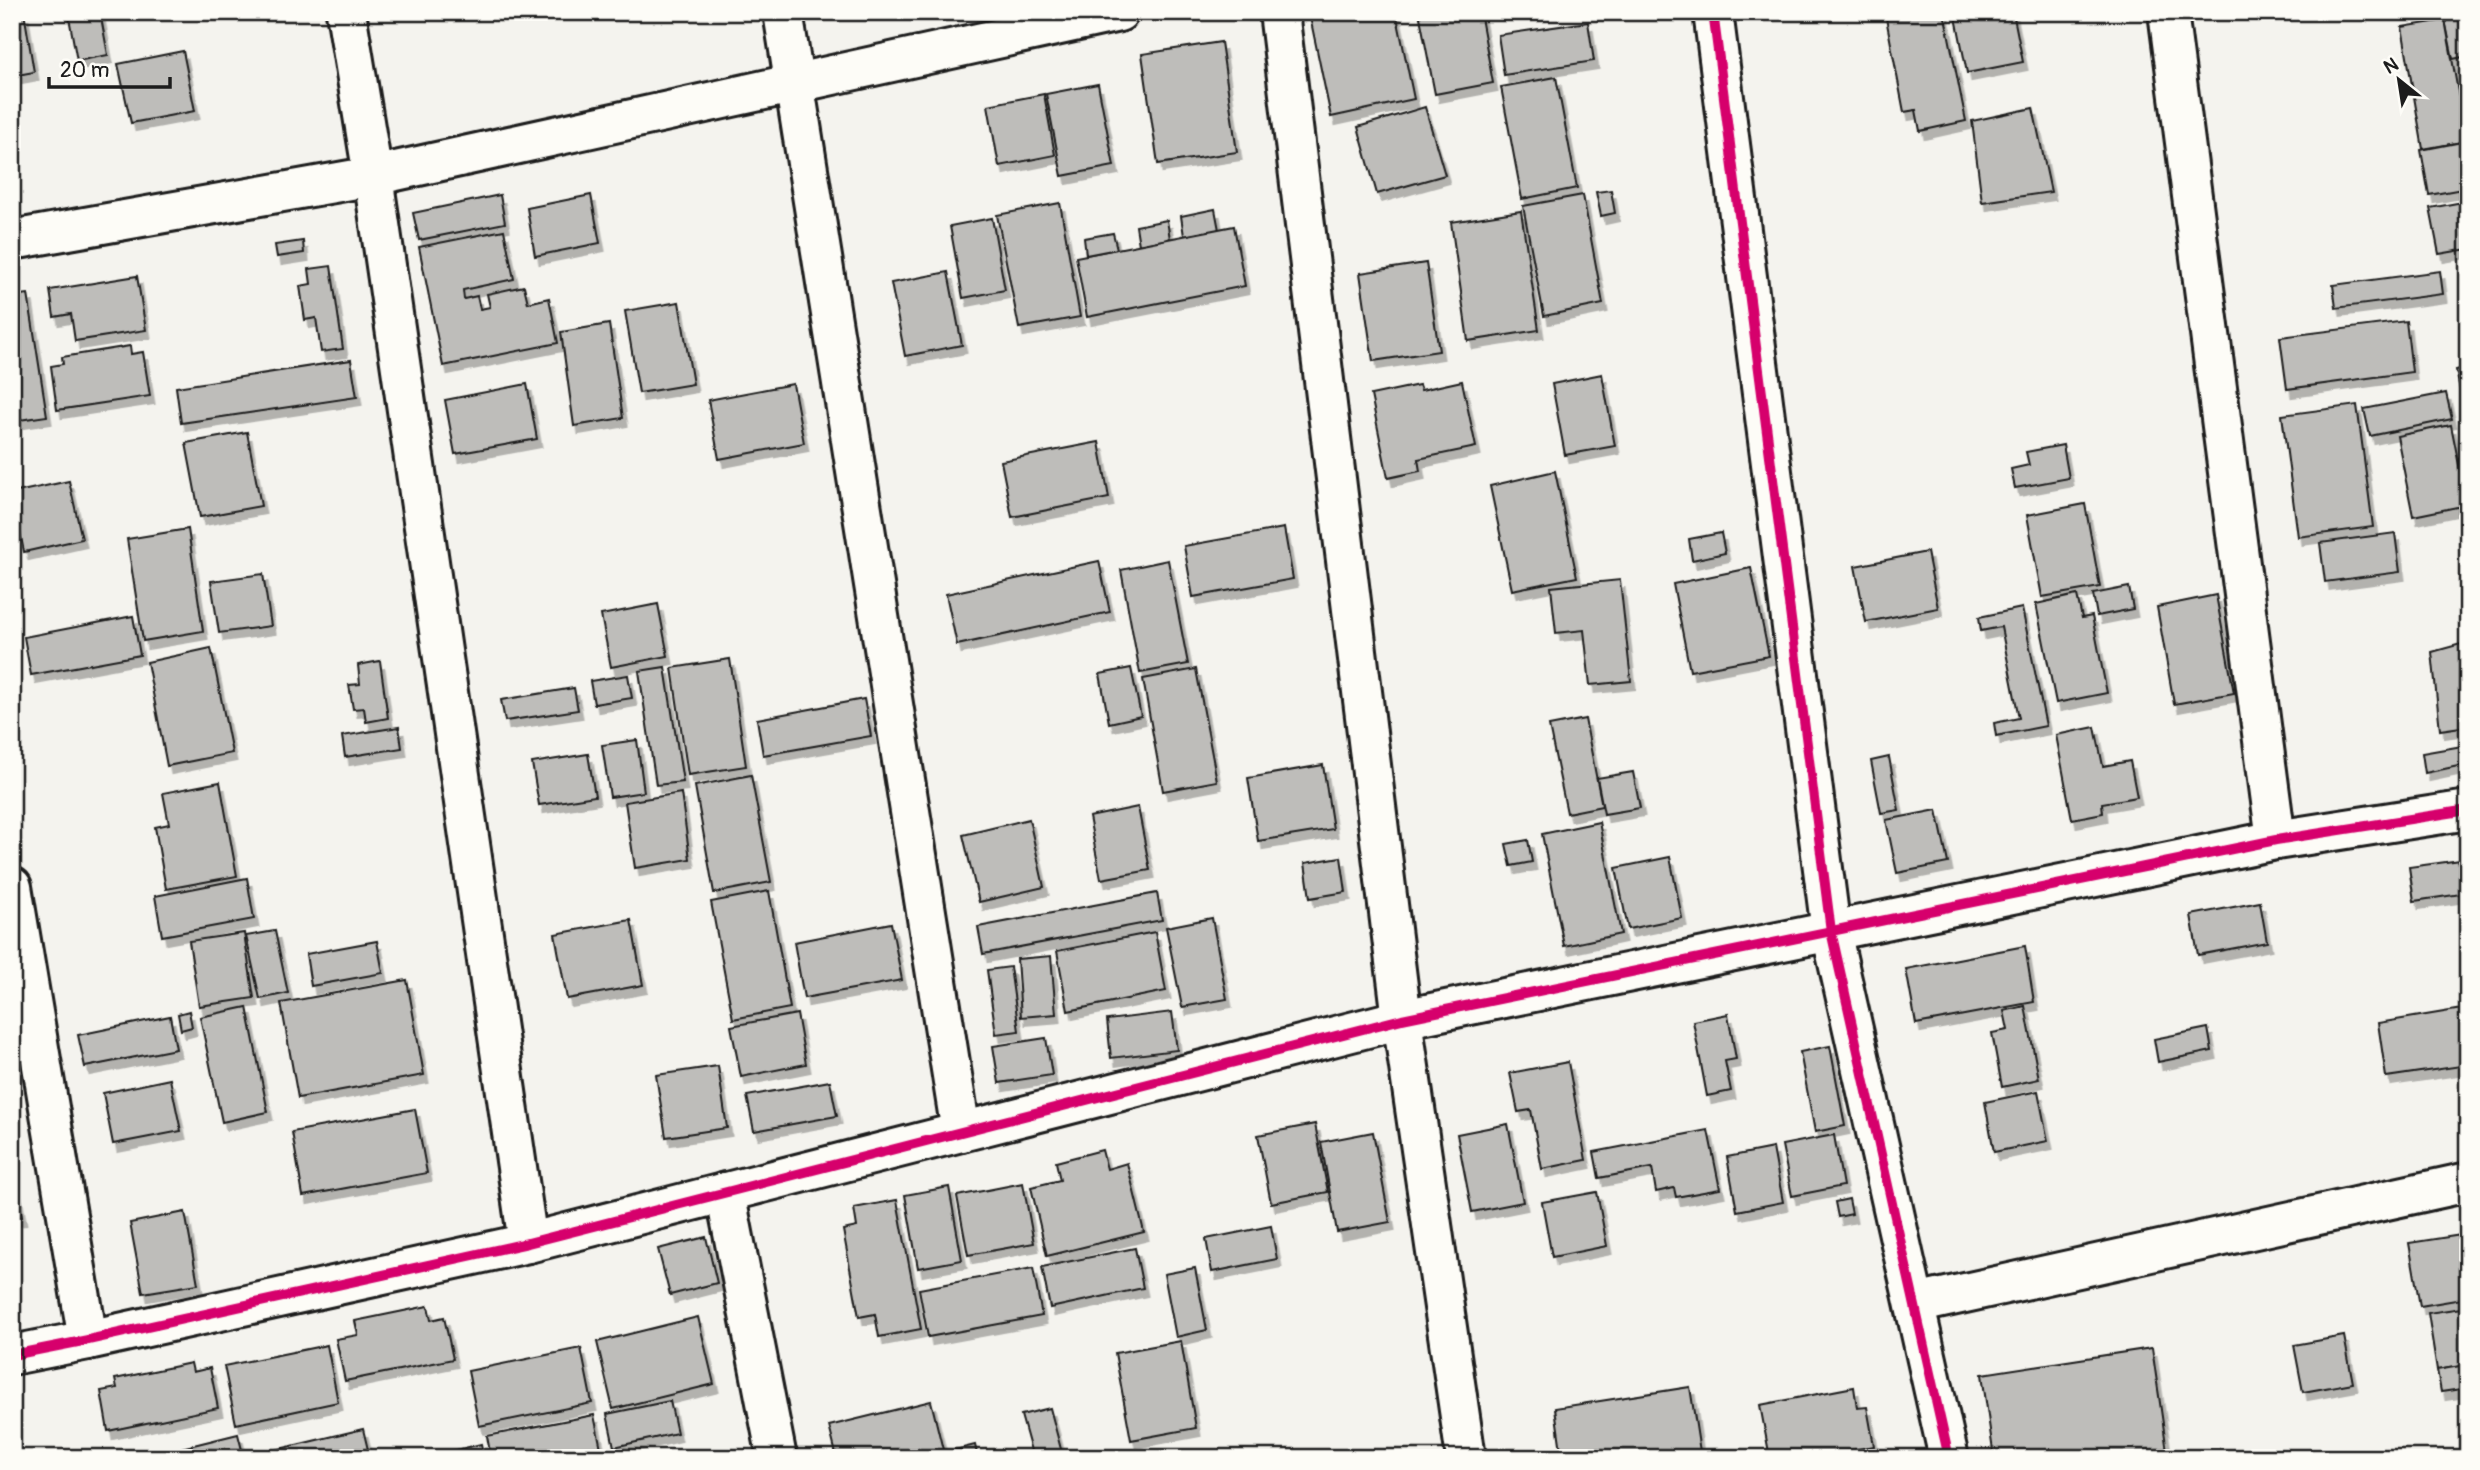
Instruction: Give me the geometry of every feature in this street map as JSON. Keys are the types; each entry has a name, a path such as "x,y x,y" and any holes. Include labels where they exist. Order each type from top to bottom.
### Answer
{"street":[{"path":"346,12 373,176 528,1243"},
{"path":"783,12 961,1132"},
{"path":"12,240 373,176 1119,12"},
{"path":"1279,12 1402,1019 1466,1458"},
{"path":"1713,12 1831,931 1949,1458"},
{"path":"2168,12 2276,840"},
{"path":"12,1355 528,1243 1402,1019 2276,840 2468,810"},
{"path":"12,887 88,1340"},
{"path":"1914,1304 2468,1182"},
{"path":"725,1192 777,1458"}],"building":[{"path":"12,12 24,12 34,72 12,76"},
{"path":"68,12 100,12 108,55 77,61"},
{"path":"1309,12 1396,12 1414,99 1331,117"},
{"path":"1419,12 1480,12 1493,83 1435,94"},
{"path":"1913,12 1944,12 1966,121 1920,131 1916,110 1904,112 1886,18"},
{"path":"1955,12 2013,12 2023,62 1967,73"},
{"path":"2468,16 2468,56 2453,59 2445,20"},
{"path":"2445,20 2467,141 2423,149 2402,27"},
{"path":"1588,22 1594,61 1504,75 1498,35"},
{"path":"1221,42 1237,152 1158,164 1142,54"},
{"path":"183,51 195,111 131,123 118,64"},
{"path":"1556,77 1577,188 1522,199 1501,87"},
{"path":"1098,84 1114,166 1062,176 1046,94"},
{"path":"1044,94 1055,155 999,166 988,105"},
{"path":"1425,107 1445,175 1377,194 1358,127"},
{"path":"2033,108 2051,192 1982,202 1972,121"},
{"path":"2467,141 2468,188 2429,195 2421,150"},
{"path":"1611,190 1615,213 1601,216 1596,192"},
{"path":"500,195 505,223 419,240 413,213"},
{"path":"591,195 600,243 535,256 527,208"},
{"path":"1583,195 1603,304 1544,316 1523,206"},
{"path":"2468,201 2468,249 2439,254 2430,208"},
{"path":"1060,203 1080,317 1019,328 997,215"},
{"path":"1215,209 1219,230 1184,236 1181,216"},
{"path":"1521,211 1539,330 1468,341 1451,222"},
{"path":"992,218 1005,290 963,298 950,226"},
{"path":"1167,220 1170,239 1139,245 1136,226"},
{"path":"1234,226 1245,286 1087,317 1076,257"},
{"path":"504,230 514,279 463,290 464,299 477,296 480,309 490,307 487,294 524,286 528,303 549,298 558,343 443,366 419,247"},
{"path":"1113,233 1117,249 1086,255 1084,238"},
{"path":"303,241 304,253 277,257 275,245"},
{"path":"1426,263 1439,351 1373,361 1360,273"},
{"path":"331,266 343,349 321,352 316,318 305,320 300,286 311,284 309,269"},
{"path":"2440,271 2443,294 2336,308 2333,285"},
{"path":"948,272 962,345 905,356 891,283"},
{"path":"137,276 146,330 75,341 71,314 54,317 50,290"},
{"path":"28,294 47,416 12,421 12,296"},
{"path":"679,302 693,384 639,393 625,311"},
{"path":"2468,314 2468,340 2462,334 2460,325"},
{"path":"2406,321 2412,372 2287,389 2280,337"},
{"path":"609,324 623,418 574,426 561,332"},
{"path":"130,346 131,354 143,352 150,396 57,410 51,366 63,364 62,357"},
{"path":"351,360 357,397 181,423 176,387"},
{"path":"2468,367 2468,388 2460,390 2456,370"},
{"path":"1602,374 1615,446 1565,455 1552,384"},
{"path":"1462,381 1476,447 1418,459 1420,471 1388,478 1371,395 1419,385 1421,390"},
{"path":"527,384 537,439 455,454 445,400"},
{"path":"793,384 804,443 719,459 708,400"},
{"path":"2446,393 2452,419 2370,436 2364,409"},
{"path":"2357,405 2373,527 2298,537 2282,415"},
{"path":"2451,425 2467,505 2413,516 2397,436"},
{"path":"247,432 261,506 200,517 186,443"},
{"path":"1099,442 1109,498 1012,517 1001,461"},
{"path":"2063,445 2069,478 2015,488 2011,469 2029,465 2026,452"},
{"path":"1555,471 1577,577 1512,590 1490,486"},
{"path":"69,481 82,539 24,552 12,493"},
{"path":"2085,504 2100,587 2042,597 2027,515"},
{"path":"1284,528 1293,579 1193,597 1184,546"},
{"path":"188,529 203,631 143,641 127,539"},
{"path":"1721,533 1725,553 1692,560 1689,539"},
{"path":"2395,533 2400,572 2325,582 2320,543"},
{"path":"1927,552 1938,608 1866,622 1855,566"},
{"path":"1168,560 1188,664 1140,673 1121,570"},
{"path":"1099,561 1110,612 957,645 946,594"},
{"path":"1751,568 1769,656 1690,671 1673,584"},
{"path":"263,574 271,626 219,633 211,581"},
{"path":"1620,580 1631,681 1590,685 1584,630 1556,633 1551,587"},
{"path":"2129,587 2133,609 2097,616 2093,594"},
{"path":"2077,595 2082,618 2092,616 2107,693 2056,703 2036,604"},
{"path":"2216,595 2234,693 2174,704 2157,607"},
{"path":"658,604 668,656 611,667 601,615"},
{"path":"2022,608 2046,726 1996,736 1994,723 2019,718 2001,627 1981,631 1979,617"},
{"path":"133,616 140,655 31,675 24,637"},
{"path":"2468,642 2468,726 2440,730 2432,652"},
{"path":"211,648 232,753 167,766 147,662"},
{"path":"730,659 746,766 688,775 672,668"},
{"path":"380,661 388,718 366,722 364,708 353,709 349,685 360,684 358,665"},
{"path":"665,667 683,782 656,785 639,671"},
{"path":"1131,668 1141,716 1109,723 1100,674"},
{"path":"1196,669 1217,781 1163,791 1143,679"},
{"path":"628,675 632,698 594,704 590,681"},
{"path":"574,688 578,710 505,721 501,700"},
{"path":"864,699 871,736 763,755 757,719"},
{"path":"1585,719 1602,806 1567,813 1549,726"},
{"path":"399,727 402,748 345,757 342,736"},
{"path":"2095,727 2103,766 2130,761 2137,797 2102,803 2103,813 2072,819 2056,735"},
{"path":"637,740 644,792 610,797 602,745"},
{"path":"2468,745 2468,764 2425,773 2422,753"},
{"path":"588,754 595,796 539,805 532,763"},
{"path":"1889,757 1899,810 1881,813 1871,761"},
{"path":"1323,765 1333,829 1258,841 1248,778"},
{"path":"1633,772 1640,808 1604,814 1597,778"},
{"path":"751,775 771,882 714,893 695,786"},
{"path":"220,782 237,876 166,889 155,827 169,824 163,793"},
{"path":"681,793 690,859 635,868 625,802"},
{"path":"1138,807 1150,870 1101,879 1089,817"},
{"path":"1937,810 1948,863 1897,873 1886,820"},
{"path":"1029,819 1044,887 979,902 963,835"},
{"path":"1599,822 1621,934 1564,946 1542,834"},
{"path":"1528,840 1532,862 1511,866 1506,844"},
{"path":"1341,857 1346,892 1310,898 1305,863"},
{"path":"1670,857 1682,918 1628,929 1616,868"},
{"path":"2468,859 2468,893 2414,901 2409,867"},
{"path":"247,878 254,919 162,936 155,896"},
{"path":"769,891 790,1008 733,1019 711,902"},
{"path":"1157,893 1162,920 983,954 978,927"},
{"path":"2260,902 2267,942 2198,955 2191,915"},
{"path":"1212,918 1227,999 1182,1007 1166,927"},
{"path":"631,920 643,985 567,999 555,934"},
{"path":"891,923 902,980 804,998 794,942"},
{"path":"275,931 288,993 260,999 246,936"},
{"path":"1155,932 1166,991 1068,1011 1057,951"},
{"path":"244,933 254,998 199,1006 189,941"},
{"path":"377,941 383,973 311,986 306,954"},
{"path":"2025,946 2034,1002 1916,1024 1906,969"},
{"path":"1051,956 1056,1014 1021,1017 1017,959"},
{"path":"1010,967 1019,1031 996,1034 987,970"},
{"path":"407,980 424,1075 298,1098 281,1003"},
{"path":"2025,1006 2039,1079 2002,1087 1992,1033 2008,1030 2004,1011"},
{"path":"247,1007 268,1112 222,1122 200,1017"},
{"path":"2468,1008 2468,1065 2386,1077 2378,1023"},
{"path":"189,1011 192,1027 181,1030 178,1014"},
{"path":"1172,1012 1177,1050 1111,1058 1107,1020"},
{"path":"797,1014 806,1064 741,1077 731,1026"},
{"path":"1728,1014 1736,1059 1725,1061 1731,1091 1707,1096 1693,1021"},
{"path":"170,1016 176,1049 85,1067 78,1035"},
{"path":"2208,1028 2212,1051 2158,1062 2154,1039"},
{"path":"1046,1038 1052,1075 999,1083 993,1046"},
{"path":"1830,1046 1845,1126 1815,1132 1800,1052"},
{"path":"1568,1062 1586,1160 1542,1169 1531,1110 1518,1112 1510,1073"},
{"path":"718,1066 727,1128 666,1137 656,1075"},
{"path":"170,1079 181,1131 113,1144 103,1093"},
{"path":"830,1081 837,1116 754,1131 747,1096"},
{"path":"2038,1091 2048,1141 1994,1152 1985,1102"},
{"path":"415,1109 427,1173 303,1196 292,1132"},
{"path":"1315,1124 1328,1192 1271,1203 1258,1135"},
{"path":"1508,1124 1523,1202 1472,1212 1457,1134"},
{"path":"1708,1130 1720,1189 1676,1197 1674,1188 1656,1192 1652,1168 1599,1178 1594,1152"},
{"path":"1373,1132 1390,1222 1337,1232 1321,1142"},
{"path":"1834,1135 1843,1186 1792,1196 1782,1145"},
{"path":"1773,1148 1783,1202 1737,1211 1727,1157"},
{"path":"1102,1150 1107,1169 1127,1163 1144,1232 1047,1256 1031,1187 1060,1180 1056,1162"},
{"path":"12,1165 22,1217 12,1218"},
{"path":"1023,1183 1034,1243 968,1255 957,1196"},
{"path":"949,1187 962,1260 918,1268 905,1195"},
{"path":"1597,1192 1607,1246 1552,1257 1542,1202"},
{"path":"1849,1199 1852,1214 1838,1217 1835,1202"},
{"path":"897,1200 921,1329 879,1337 875,1314 859,1317 843,1230 857,1227 854,1208"},
{"path":"185,1212 198,1284 143,1293 130,1223"},
{"path":"1271,1226 1277,1259 1212,1272 1206,1239"},
{"path":"2468,1234 2468,1298 2420,1306 2409,1243"},
{"path":"706,1237 717,1283 670,1295 658,1249"},
{"path":"1135,1248 1143,1288 1050,1308 1042,1267"},
{"path":"1033,1268 1042,1316 928,1337 919,1289"},
{"path":"1195,1268 1207,1330 1176,1337 1164,1274"},
{"path":"428,1306 431,1320 444,1317 453,1359 345,1381 336,1339 358,1335 355,1321"},
{"path":"2468,1307 2468,1365 2437,1370 2428,1313"},
{"path":"698,1317 714,1384 613,1409 597,1342"},
{"path":"2344,1336 2353,1383 2303,1392 2294,1345"},
{"path":"1181,1341 1196,1428 1131,1440 1115,1353"},
{"path":"327,1345 338,1402 236,1424 224,1366"},
{"path":"581,1348 592,1403 479,1426 468,1371"},
{"path":"2152,1348 2168,1458 1994,1458 1982,1374"},
{"path":"191,1363 193,1372 210,1368 218,1408 108,1431 101,1391 117,1388 115,1379"},
{"path":"2466,1365 2468,1388 2441,1392 2437,1370"},
{"path":"1690,1387 1701,1458 1562,1458 1555,1408"},
{"path":"1854,1387 1857,1408 1867,1407 1874,1446 1812,1458 1770,1458 1760,1405"},
{"path":"670,1401 677,1433 614,1447 607,1414"},
{"path":"931,1401 945,1458 837,1458 829,1426"},
{"path":"1050,1408 1062,1453 1033,1458 1021,1415"},
{"path":"594,1415 603,1458 491,1458 487,1436"},
{"path":"363,1429 370,1458 250,1456"},
{"path":"238,1434 244,1458 141,1458"},
{"path":"481,1444 484,1458 424,1458"},
{"path":"975,1445 978,1458 957,1458 955,1450"}],"cycle path":[{"path":"1713,12 1831,931 1949,1458"},
{"path":"12,1355 528,1243 1402,1019 2276,840 2468,810"}]}
